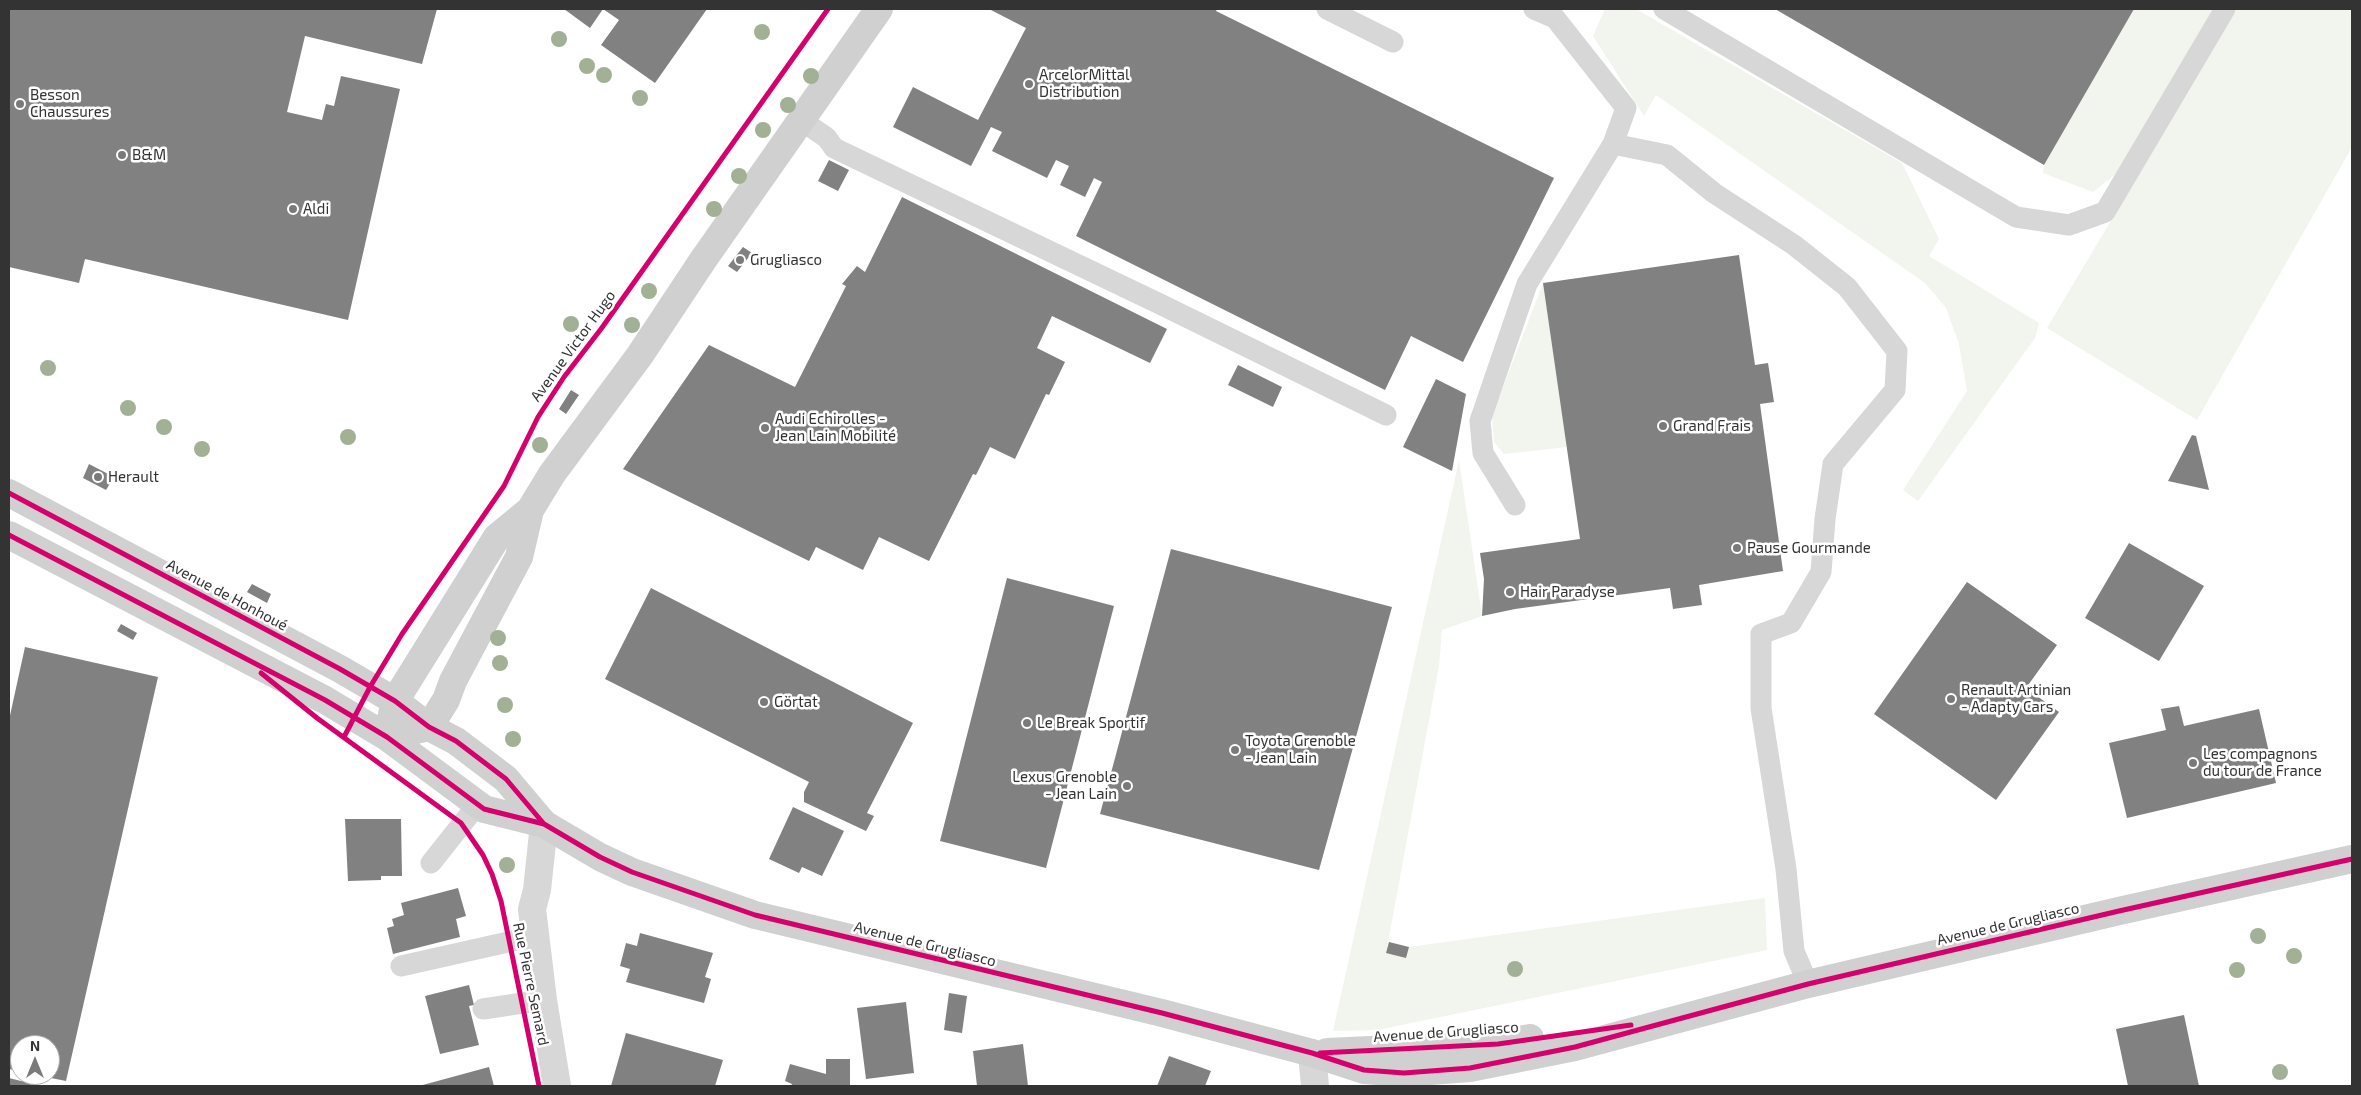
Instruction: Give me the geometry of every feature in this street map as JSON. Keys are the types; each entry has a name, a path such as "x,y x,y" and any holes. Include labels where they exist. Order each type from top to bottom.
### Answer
{"main road":[{"path":"387,737 395,701 497,537 530,510 604,402 640,355 703,260 879,9"},
{"name":"Avenue de Honhoué","path":"9,493 340,668 395,701 429,727"},
{"path":"9,535 325,700 387,737 429,727 446,700 453,680 519,557 530,510"},
{"name":"Avenue de Grugliasco","path":"429,727 456,740 506,779 544,824"},
{"name":"Avenue de Grugliasco","path":"387,737 484,809 544,824 600,857 632,872 755,915 1162,1013 1365,1069 1404,1073 1470,1068 1575,1047 1808,984 2352,859"}],"street":[{"name":"Rue Pierre Semard","path":"544,824 537,890 532,909 543,1000 557,1086"},
{"path":"1312,1053 1315,1086"}],"lane":[{"path":"1328,9 1393,42"},
{"path":"1515,505 1483,452 1480,421 1527,284 1613,144 1626,108 1555,18 1534,9"},
{"path":"1664,9 2016,217 2069,225 2105,212 2225,9"},
{"path":"801,120 827,138 834,148 1386,415"},
{"path":"1613,144 1667,156 1714,193 1794,245 1847,288 1897,351 1895,390 1833,464 1825,518 1821,572 1791,623 1762,634 1762,708 1786,869 1794,951 1808,984"},
{"path":"431,863 477,805"},
{"path":"401,966 535,936"},
{"path":"482,1009 543,1000"}],"shaded area":[{"path":"1605,9 1636,9 1902,163 1939,239 1929,256 2039,323 2035,338 1918,501 1903,490 1967,391 1959,344 1946,308 1925,283 1656,95 1644,116 1593,36"},
{"path":"2134,9 2214,9 2122,169 2093,192 2043,173 2044,165"},
{"path":"2237,9 2352,9 2352,147 2197,420 2047,328"},
{"path":"1543,283 1567,447 1504,454 1494,442 1492,416"},
{"path":"1459,460 1482,616 1442,630 1439,666 1386,953 1409,947 1765,898 1767,950 1377,1030 1333,1031"}],"building":[{"path":"9,9 437,9 422,64 305,36 287,112 322,120 326,104 334,106 341,76 400,89 348,320 85,259 79,283 9,267"},
{"path":"564,9 603,9 590,28"},
{"path":"603,9 707,9 655,83 601,45 619,20"},
{"path":"989,9 1217,9 1216,11 1554,178 1463,362 1411,336 1385,390 1076,236 1102,182 1094,178 1085,197 1060,185 1069,166 1056,160 1047,178 992,151 1002,132 991,127 971,166 893,127 913,87 978,120 1026,28"},
{"path":"1775,9 2134,9 2044,165"},
{"path":"829,160 849,170 838,191 818,181"},
{"path":"902,197 1167,329 1150,363 1052,316 1037,348 1065,362 1049,395 1046,394 1015,459 990,447 976,475 973,474 929,561 879,537 863,570 816,547 809,561 623,469 709,345 795,387 846,286 842,284 857,266 865,272"},
{"name":"Grugliasco","path":"743,247 752,253 737,272 728,266"},
{"name":"Grand Frais","path":"1739,255 1755,365 1768,363 1774,402 1760,404 1783,571 1699,585 1702,605 1673,609 1670,588 1515,609 1482,616 1484,579 1480,553 1580,539 1543,283"},
{"path":"1238,365 1282,387 1273,407 1228,385"},
{"path":"1436,379 1466,394 1452,471 1403,447"},
{"path":"571,390 579,395 566,414 559,409"},
{"path":"2192,435 2196,436 2209,490 2168,481"},
{"name":"Herault","path":"89,464 114,477 106,490 83,478"},
{"path":"2129,543 2204,586 2159,661 2085,618"},
{"name":"Toyota Grenoble - Jean Lain","path":"1171,549 1392,607 1319,870 1100,814"},
{"name":"Le Break Sportif","path":"1007,578 1114,606 1046,868 940,841"},
{"name":"Renault Artinian - Adapty Cars","path":"1967,582 2057,645 2026,688 2059,712 1996,800 1874,714"},
{"path":"252,584 271,594 267,603 247,592"},
{"name":"Görtat","path":"651,588 913,723 867,813 874,816 866,831 804,802 804,792 809,782 605,679"},
{"path":"121,624 137,633 133,640 117,631"},
{"path":"25,647 158,677 66,1081 60,1080 60,1035 10,1035 9,1069 9,720"},
{"name":"Les compagnons du tour de France","path":"2179,706 2184,726 2259,709 2276,783 2127,818 2109,743 2166,730 2161,709"},
{"path":"793,807 844,831 822,876 802,867 799,873 769,859"},
{"path":"345,819 401,819 402,876 381,876 381,880 348,881"},
{"path":"458,888 466,916 456,919 460,937 393,954 387,928 394,926 392,919 404,915 401,903"},
{"path":"640,933 713,953 705,977 711,979 704,1003 626,982 630,969 620,966 626,943 637,946"},
{"path":"1389,942 1409,947 1406,958 1386,953"},
{"path":"469,985 474,1005 469,1006 479,1045 440,1054 425,996"},
{"path":"949,993 967,996 962,1033 944,1030"},
{"path":"906,1002 914,1073 866,1079 857,1008"},
{"path":"2184,1015 2199,1086 2128,1086 2116,1029"},
{"path":"626,1033 723,1060 715,1086 611,1086"},
{"path":"1023,1044 1028,1086 977,1086 973,1051"},
{"path":"1169,1056 1211,1071 1205,1086 1157,1086"},
{"path":"826,1059 850,1059 850,1086 791,1086 792,1084 785,1081 790,1064 826,1074"},
{"path":"489,1067 494,1086 419,1086"},
{"path":"9,1078 10,1085 41,1086 9,1086"}],"cycle path":[{"name":"Avenue Victor Hugo","path":"344,737 370,687 402,634 504,486 538,417 564,377 601,329 828,9"},
{"path":"9,493 340,669 395,701 429,727 456,741 506,779 544,824"},
{"path":"9,535 325,700 387,737 484,809 544,824 600,857 632,872 755,915 1162,1013 1312,1053 1364,1070 1404,1073 1470,1068 1575,1047 1808,984 2352,859"},
{"path":"261,673 317,718 461,823 483,855 501,901 539,1086"},
{"path":"1320,1053 1498,1044 1631,1025"}],"place":[{"name":"ArcelorMittal Distribution","path":"1029,84"},
{"name":"Besson Chaussures","path":"20,104"},
{"name":"B&M","path":"122,155"},
{"name":"Aldi","path":"293,209"},
{"name":"Grugliasco","path":"740,260"},
{"name":"Grand Frais","path":"1663,426"},
{"name":"Audi Echirolles - Jean Lain Mobilité","path":"765,428"},
{"name":"Herault","path":"98,477"},
{"name":"Pause Gourmande","path":"1737,548"},
{"name":"Hair Paradyse","path":"1510,592"},
{"name":"Renault Artinian - Adapty Cars","path":"1951,699"},
{"name":"Görtat","path":"764,702"},
{"name":"Le Break Sportif","path":"1027,723"},
{"name":"Toyota Grenoble - Jean Lain","path":"1235,750"},
{"name":"Les compagnons du tour de France","path":"2193,763"},
{"name":"Lexus Grenoble - Jean Lain","path":"1127,786"}]}
